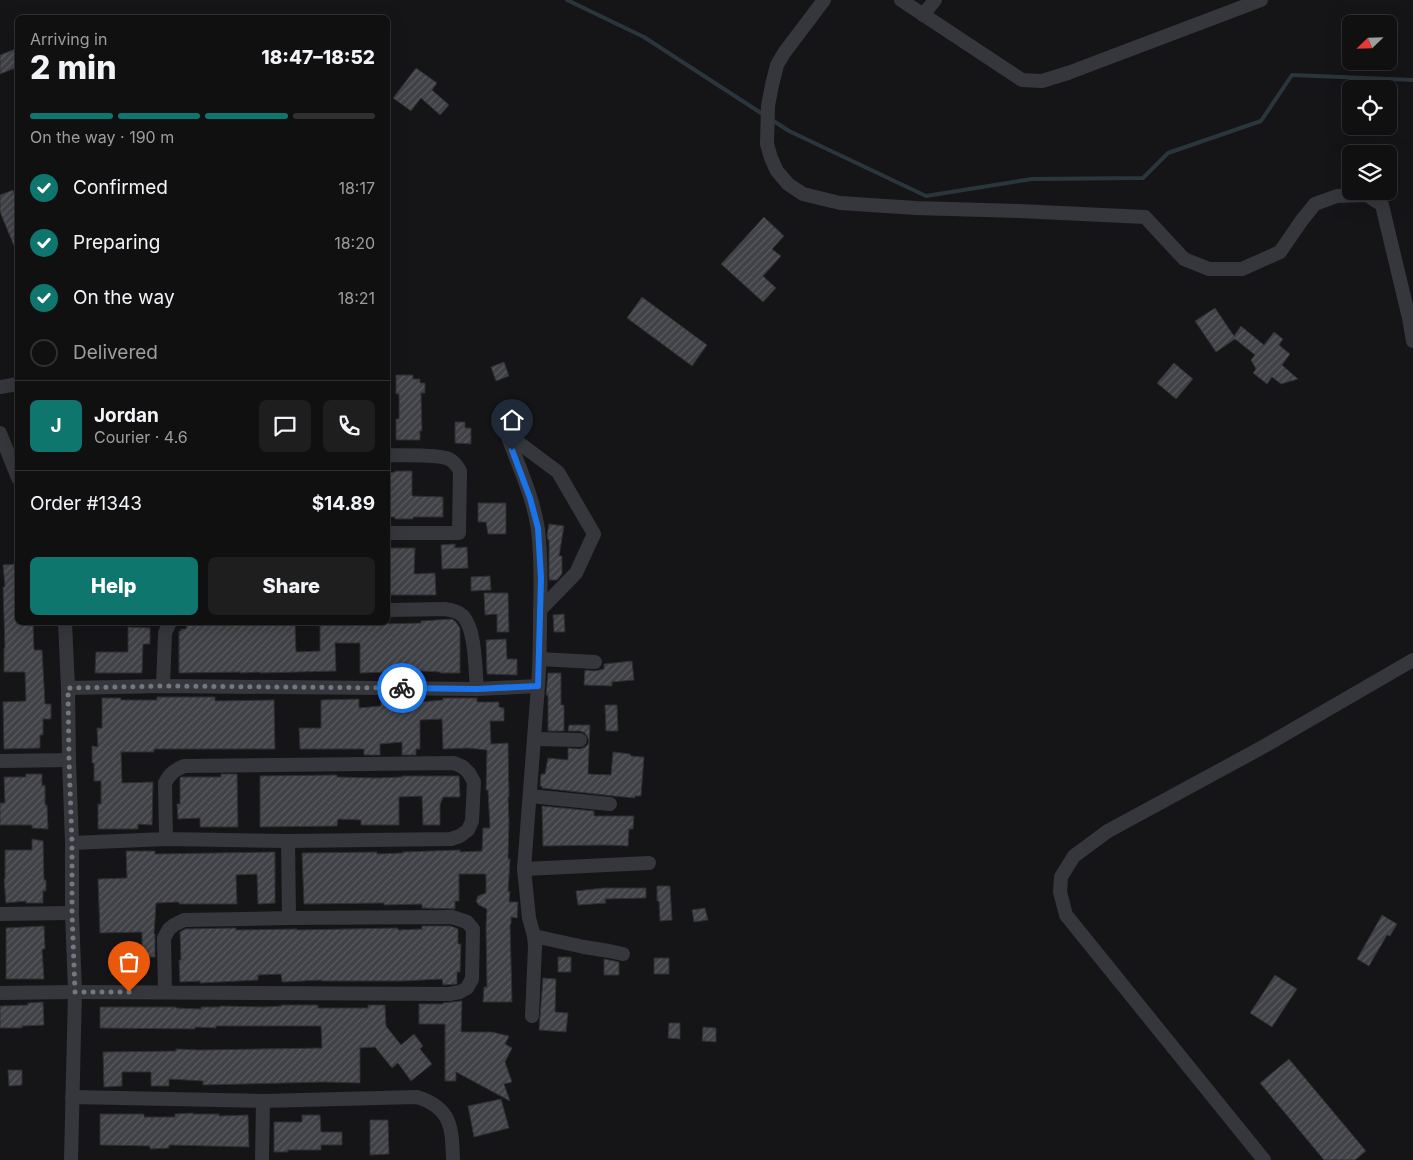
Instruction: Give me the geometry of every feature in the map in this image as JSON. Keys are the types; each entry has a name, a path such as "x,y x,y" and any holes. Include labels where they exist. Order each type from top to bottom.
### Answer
{"street":[{"path":"824,0 777,65 768,106 767,144 771,158 788,184 802,194 840,203 916,208 1145,217 1184,259 1208,268 1234,269 1242,269 1280,252 1315,204 1337,196 1367,195 1382,205 1413,341"},
{"path":"901,0 1022,80 1042,81 1068,73 1260,0"},
{"path":"923,15 935,0"},
{"path":"0,387 15,384"},
{"path":"0,433 15,470"},
{"path":"532,1016 535,946 529,918 524,868 540,659 540,610 541,578 538,528 530,498 506,434 558,472 594,534 576,573 540,610"},
{"path":"390,455 449,459 456,463 460,471 459,534 390,533"},
{"path":"390,610 445,609 462,615 468,623 472,634 477,689"},
{"path":"64,625 68,688 75,992 70,1160"},
{"path":"163,686 166,633 169,625"},
{"path":"540,659 595,662"},
{"path":"1264,1160 1066,915 1060,892 1061,878 1074,856 1108,831 1261,748 1413,660"},
{"path":"68,688 163,686 477,689 538,686"},
{"path":"535,738 580,740"},
{"path":"0,761 69,760"},
{"path":"72,843 166,839 288,841 451,839 460,836 468,830 472,821 474,782 469,772 463,766 454,763 184,766 175,769 169,774 165,783 166,839"},
{"path":"530,796 610,804"},
{"path":"288,841 289,918"},
{"path":"524,868 649,862"},
{"path":"0,914 72,913"},
{"path":"0,992 449,994 460,992 467,988 472,979 473,929 467,922 452,917 184,920 169,929 164,938 165,992"},
{"path":"534,936 623,954"},
{"path":"72,1097 263,1101 417,1097 429,1101 440,1109 448,1121 452,1135 453,1160"},
{"path":"262,1160 263,1101"}],"building":[{"path":"15,49 15,68 0,74 0,55"},
{"path":"416,68 437,83 432,90 449,105 440,115 421,98 411,111 393,98"},
{"path":"13,190 15,195 15,248 0,212 0,195"},
{"path":"764,217 784,236 772,249 781,256 763,276 776,288 763,302 721,264"},
{"path":"642,297 707,345 692,366 627,318"},
{"path":"1215,308 1234,336 1241,326 1264,345 1274,332 1283,339 1279,345 1290,354 1282,365 1298,379 1281,384 1272,377 1267,384 1253,373 1256,369 1251,360 1255,355 1235,339 1216,352 1195,321"},
{"path":"504,362 509,376 496,381 491,367"},
{"path":"1174,363 1193,379 1176,399 1157,383"},
{"path":"396,375 413,375 413,379 420,379 420,383 425,383 425,393 421,393 422,431 420,431 420,440 396,440 396,419 399,419 399,394 396,394"},
{"path":"455,422 465,422 465,428 471,428 471,444 455,443"},
{"path":"412,471 412,496 443,497 443,517 395,519 395,517 390,517 390,473"},
{"path":"478,503 506,503 506,534 488,534 486,522 478,522"},
{"path":"549,524 564,526 559,556 562,556 562,574 557,580 549,580 549,540 547,535"},
{"path":"455,544 455,548 467,547 468,568 442,569 441,545"},
{"path":"390,548 415,548 414,574 435,573 436,595 390,595"},
{"path":"15,564 15,625 33,625 34,650 42,650 45,704 51,704 51,719 43,719 43,735 40,735 40,748 4,749 3,702 26,701 25,672 4,672 3,587 5,587 3,565"},
{"path":"490,576 491,590 471,591 471,577"},
{"path":"484,593 508,593 509,632 497,632 497,614 485,615"},
{"path":"564,614 565,632 554,632 553,615"},
{"path":"452,619 456,622 460,628 460,673 422,671 360,673 360,643 335,643 336,671 179,673 179,631 186,629 187,625 295,625 296,652 320,651 320,625 390,625 421,623 421,621"},
{"path":"128,627 150,628 150,644 143,644 142,673 95,673 96,652 128,652"},
{"path":"506,639 507,659 517,659 517,675 487,674 486,640"},
{"path":"632,661 634,680 612,682 612,686 584,685 585,670 595,671 604,669 604,664"},
{"path":"548,673 561,673 561,705 564,705 564,731 548,731 548,695 546,695"},
{"path":"157,697 215,697 215,701 274,700 275,749 154,749 154,752 121,752 122,783 153,782 152,825 138,824 138,829 98,829 98,804 101,804 101,781 94,781 92,746 98,747 97,728 102,728 102,698 157,700"},
{"path":"443,698 477,698 477,702 499,702 499,707 504,708 504,721 490,721 491,744 508,743 508,859 510,859 508,892 510,891 509,902 518,902 517,918 511,917 510,924 512,1002 483,1002 484,987 487,987 487,909 476,901 478,896 486,893 486,874 459,874 459,901 455,901 455,909 422,908 422,904 304,904 302,853 377,852 377,854 460,850 460,852 482,851 483,828 490,828 488,790 486,790 487,750 468,748 443,749 442,719 420,720 420,749 416,749 416,755 402,755 402,742 380,744 380,755 364,755 364,749 300,749 299,728 321,728 321,700 359,699 359,708 381,706 381,700 420,699 420,702 443,700"},
{"path":"605,705 617,705 618,731 606,731"},
{"path":"569,725 590,725 588,774 611,775 613,752 644,757 641,796 635,796 635,798 542,788 540,786 541,774 545,774 548,758 568,760 568,748 580,749 588,744 589,740 585,733 568,731"},
{"path":"26,774 42,774 42,786 45,785 48,829 32,828 32,825 0,825 0,803 5,803 4,777 26,777"},
{"path":"221,774 237,774 238,827 200,827 200,818 178,819 177,804 180,804 180,778 221,777"},
{"path":"337,775 337,777 377,778 459,776 460,797 443,797 440,805 440,825 423,825 422,796 399,797 399,825 361,825 361,820 338,819 337,826 260,827 260,776"},
{"path":"542,806 594,811 594,816 634,816 633,829 629,829 628,846 543,846"},
{"path":"32,839 43,841 46,891 43,891 43,903 26,903 26,901 6,903 4,879 5,850 32,850"},
{"path":"126,851 155,851 155,854 275,852 275,903 258,904 257,874 236,875 237,904 156,903 155,957 142,957 142,932 100,933 98,879 127,878"},
{"path":"657,886 670,886 672,920 660,921"},
{"path":"604,888 646,888 646,898 605,899 606,903 578,905 576,891"},
{"path":"705,908 708,920 694,922 692,910"},
{"path":"1382,915 1397,924 1390,936 1387,935 1369,966 1357,959"},
{"path":"44,926 45,949 42,949 44,979 6,979 6,928"},
{"path":"422,926 451,926 458,929 458,944 461,944 460,972 457,972 457,984 443,985 442,979 282,982 281,974 258,975 258,980 200,983 200,981 180,982 180,932 185,929 297,930 398,928 398,930 422,929"},
{"path":"558,957 571,957 571,972 558,972"},
{"path":"654,958 669,958 669,974 654,974"},
{"path":"604,959 619,962 619,975 604,975"},
{"path":"1275,975 1297,989 1272,1027 1250,1013"},
{"path":"543,978 556,979 555,1012 568,1013 566,1032 539,1030"},
{"path":"462,1001 461,1032 492,1032 509,1036 505,1044 512,1048 505,1062 512,1082 504,1084 510,1101 456,1072 456,1081 445,1081 445,1024 419,1024 419,1004 443,1004"},
{"path":"43,1002 44,1025 0,1028 0,1006 28,1005 28,1003"},
{"path":"318,1005 318,1008 368,1008 368,1005 385,1005 386,1026 401,1045 414,1034 423,1046 420,1049 432,1064 411,1081 398,1063 392,1068 375,1047 360,1048 360,1083 203,1085 203,1081 169,1079 169,1086 151,1086 151,1072 122,1072 122,1086 104,1087 103,1052 176,1051 176,1049 322,1048 321,1026 216,1026 216,1028 195,1027 195,1029 100,1028 100,1007 176,1007 201,1009 201,1007 220,1006 263,1007"},
{"path":"669,1023 680,1023 680,1039 668,1038"},
{"path":"703,1027 716,1028 716,1042 702,1041"},
{"path":"1289,1059 1366,1151 1355,1160 1324,1160 1260,1083"},
{"path":"8,1070 22,1070 22,1085 9,1086"},
{"path":"501,1099 509,1128 474,1137 468,1106"},
{"path":"100,1114 144,1114 144,1117 175,1117 175,1114 219,1114 219,1116 248,1115 249,1147 169,1145 169,1148 150,1149 150,1146 100,1145"},
{"path":"302,1115 320,1115 321,1132 342,1132 342,1145 321,1145 321,1150 274,1152 274,1122 302,1122"},
{"path":"370,1120 388,1120 389,1154 370,1155"}],"waterway":[{"path":"567,0 644,37 764,115"},
{"path":"772,120 789,131 926,196 1032,179 1143,178 1168,153 1261,121 1292,75 1413,80"}],"way so far":[{"path":"129,992 75,992 68,688 163,686 402,688"}],"route":[{"path":"402,688 477,689 538,686 541,578 538,528 530,498 512,450"}]}
